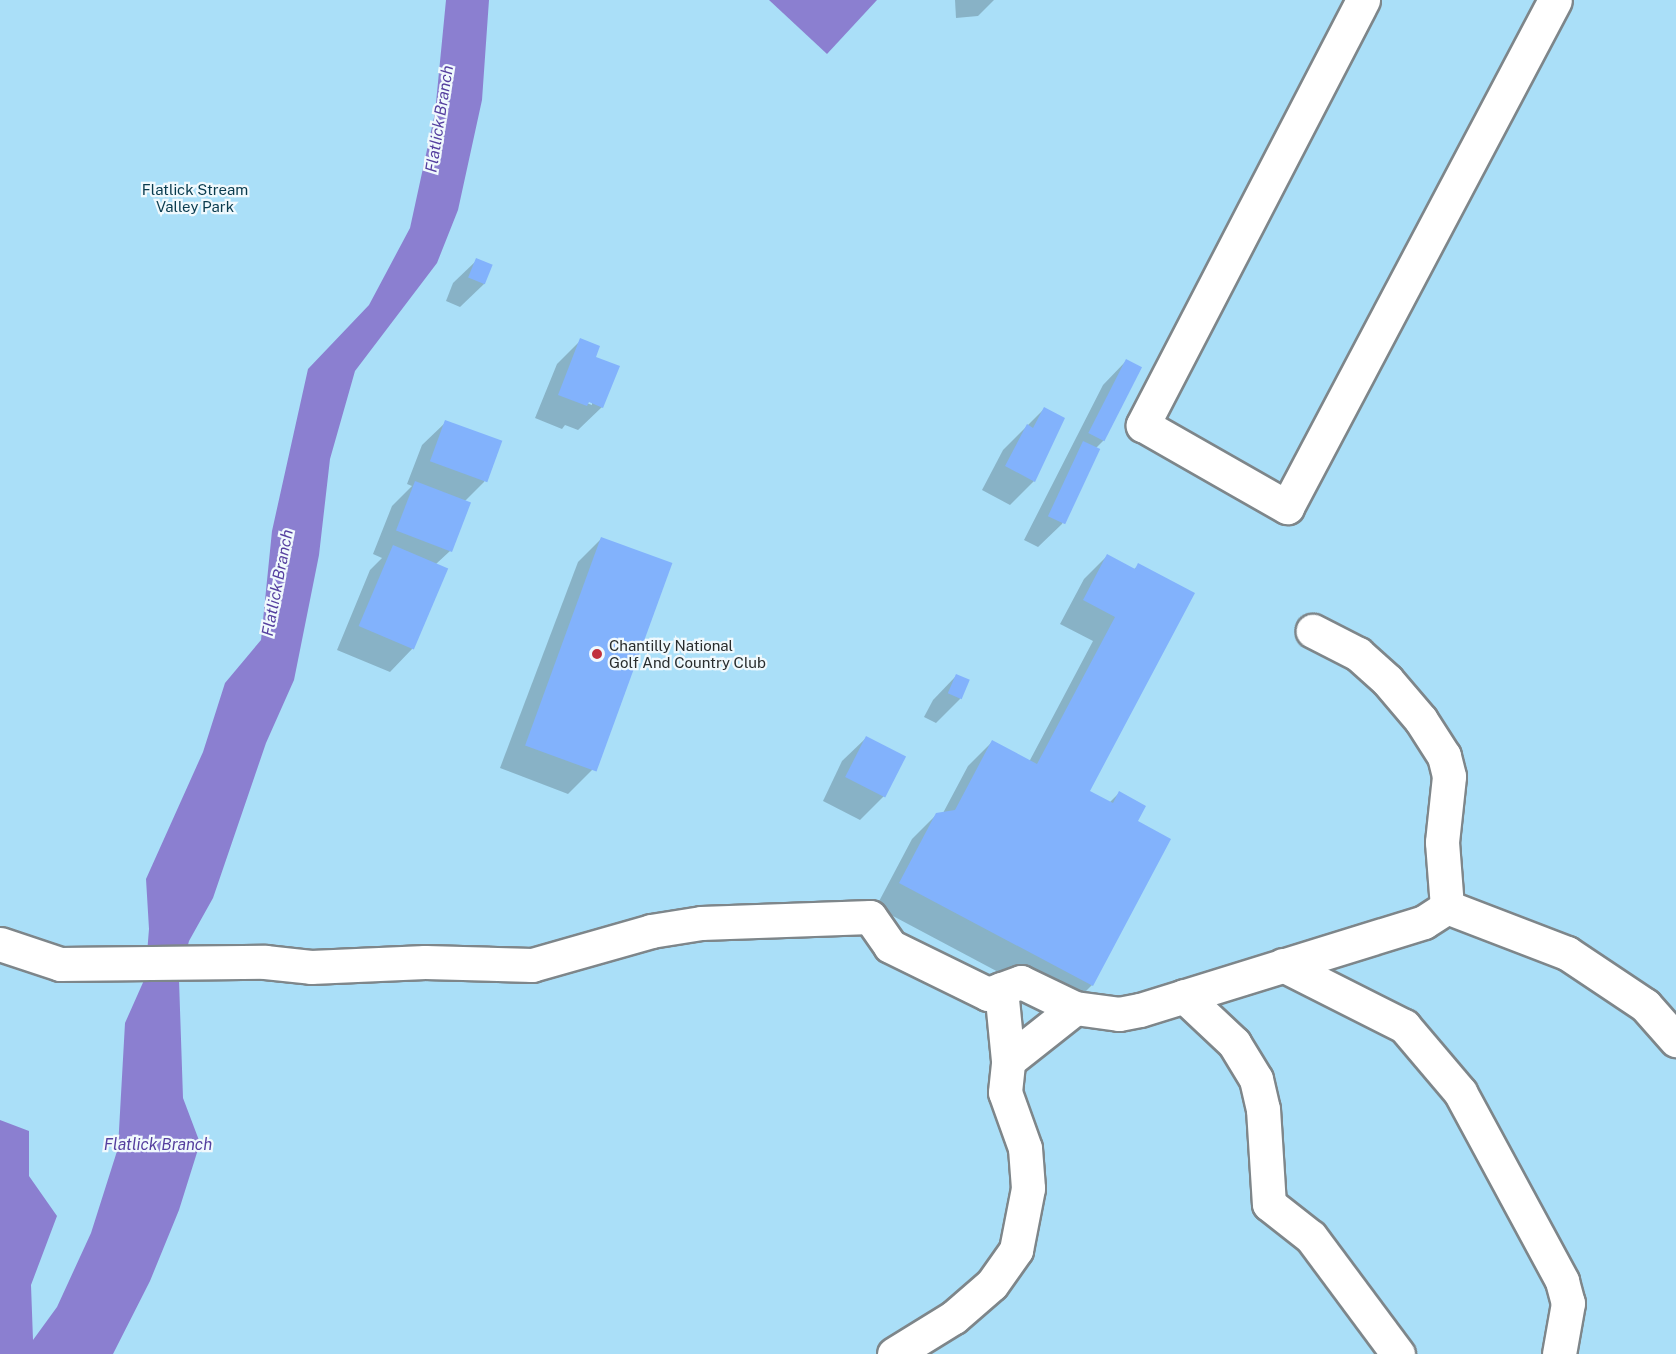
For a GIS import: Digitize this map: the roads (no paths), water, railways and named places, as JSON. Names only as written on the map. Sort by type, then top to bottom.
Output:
[{"type":"lane","points":[[1364,0],[1143,425],[1287,507],[1555,0]]},
{"type":"lane","points":[[1313,631],[1358,654],[1387,680],[1421,720],[1444,756],[1449,776],[1442,842],[1447,907]]},
{"type":"lane","points":[[0,944],[60,964],[196,965],[265,962],[311,966],[425,962],[532,965],[651,930],[701,923],[849,915],[870,917],[890,946],[988,994],[1021,982],[1075,1008],[1119,1014],[1424,922],[1447,907]]},
{"type":"lane","points":[[1447,907],[1567,953],[1646,1005],[1676,1040]]},
{"type":"lane","points":[[1283,965],[1404,1026],[1460,1092],[1562,1281],[1568,1303],[1559,1354]]},
{"type":"lane","points":[[894,1354],[954,1317],[992,1284],[1016,1250],[1028,1188],[1025,1148],[1005,1092],[1008,1061],[1001,989]]},
{"type":"lane","points":[[1184,996],[1234,1042],[1256,1079],[1263,1109],[1269,1204],[1311,1237],[1398,1354]]},
{"type":"lane","points":[[1008,1061],[1075,1008]]},
{"type":"water","name":"Flatlick Branch","points":[[446,0],[489,0],[482,100],[458,210],[437,263],[355,371],[330,459],[319,555],[294,680],[266,743],[213,898],[189,941],[179,980],[183,1098],[200,1143],[179,1210],[150,1281],[113,1354],[0,1354],[0,1120],[29,1131],[29,1176],[57,1216],[31,1285],[33,1340],[57,1307],[91,1233],[118,1148],[125,1023],[145,978],[149,929],[146,879],[203,752],[225,683],[261,640],[272,531],[308,369],[369,305],[410,228],[435,113]]},
{"type":"water","points":[[769,0],[877,0],[827,54]]},
{"type":"place","name":"Chantilly National Golf And Country Club","points":[[597,654]]},
{"type":"park label","name":"Flatlick Stream Valley Park","points":[[195,198]]}]
